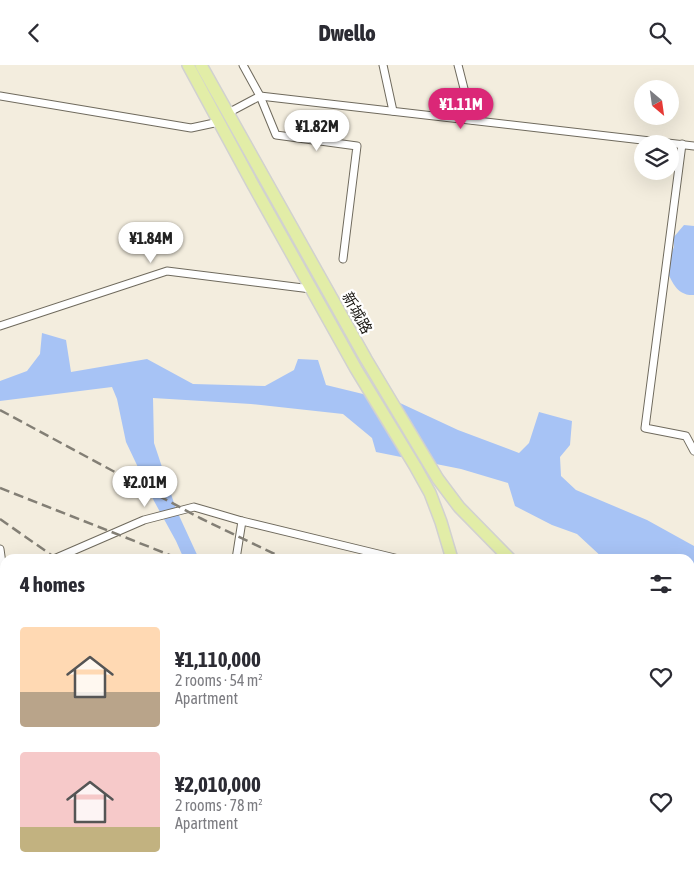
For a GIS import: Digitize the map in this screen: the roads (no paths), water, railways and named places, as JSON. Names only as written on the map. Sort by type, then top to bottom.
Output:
[{"type":"main road","name":"新城路","points":[[188,65],[356,369],[430,493],[451,554]]},
{"type":"main road","name":"新城路","points":[[201,65],[361,351],[429,465],[460,507],[505,554]]},
{"type":"street","points":[[244,65],[260,96],[276,135],[357,146],[343,259]]},
{"type":"street","points":[[383,65],[393,111]]},
{"type":"street","points":[[458,65],[472,120]]},
{"type":"street","points":[[0,96],[191,129],[219,122]]},
{"type":"street","points":[[228,113],[260,96],[694,146]]},
{"type":"street","points":[[682,144],[645,428],[686,436],[694,451]]},
{"type":"street","points":[[0,326],[167,271],[312,289]]},
{"type":"street","points":[[66,554],[144,520],[194,507],[242,521],[379,554]]},
{"type":"street","points":[[237,554],[242,521]]},
{"type":"water","points":[[684,225],[694,226],[694,295],[683,293],[675,287],[665,267],[674,247],[673,238]]},
{"type":"water","points":[[42,333],[66,340],[71,372],[147,359],[193,384],[265,386],[294,370],[298,359],[318,360],[326,385],[400,403],[458,430],[519,453],[529,443],[539,412],[572,421],[570,445],[560,457],[561,476],[576,490],[647,520],[694,546],[694,554],[599,554],[577,534],[552,525],[515,506],[508,483],[461,469],[376,452],[372,438],[343,414],[251,404],[153,398],[154,443],[176,509],[197,554],[182,554],[126,442],[117,399],[112,387],[0,401],[0,381],[27,371],[40,354]]},
{"type":"railway","points":[[0,410],[200,518],[275,554]]},
{"type":"railway","points":[[0,488],[167,554]]},
{"type":"railway","points":[[0,519],[50,554]]}]
